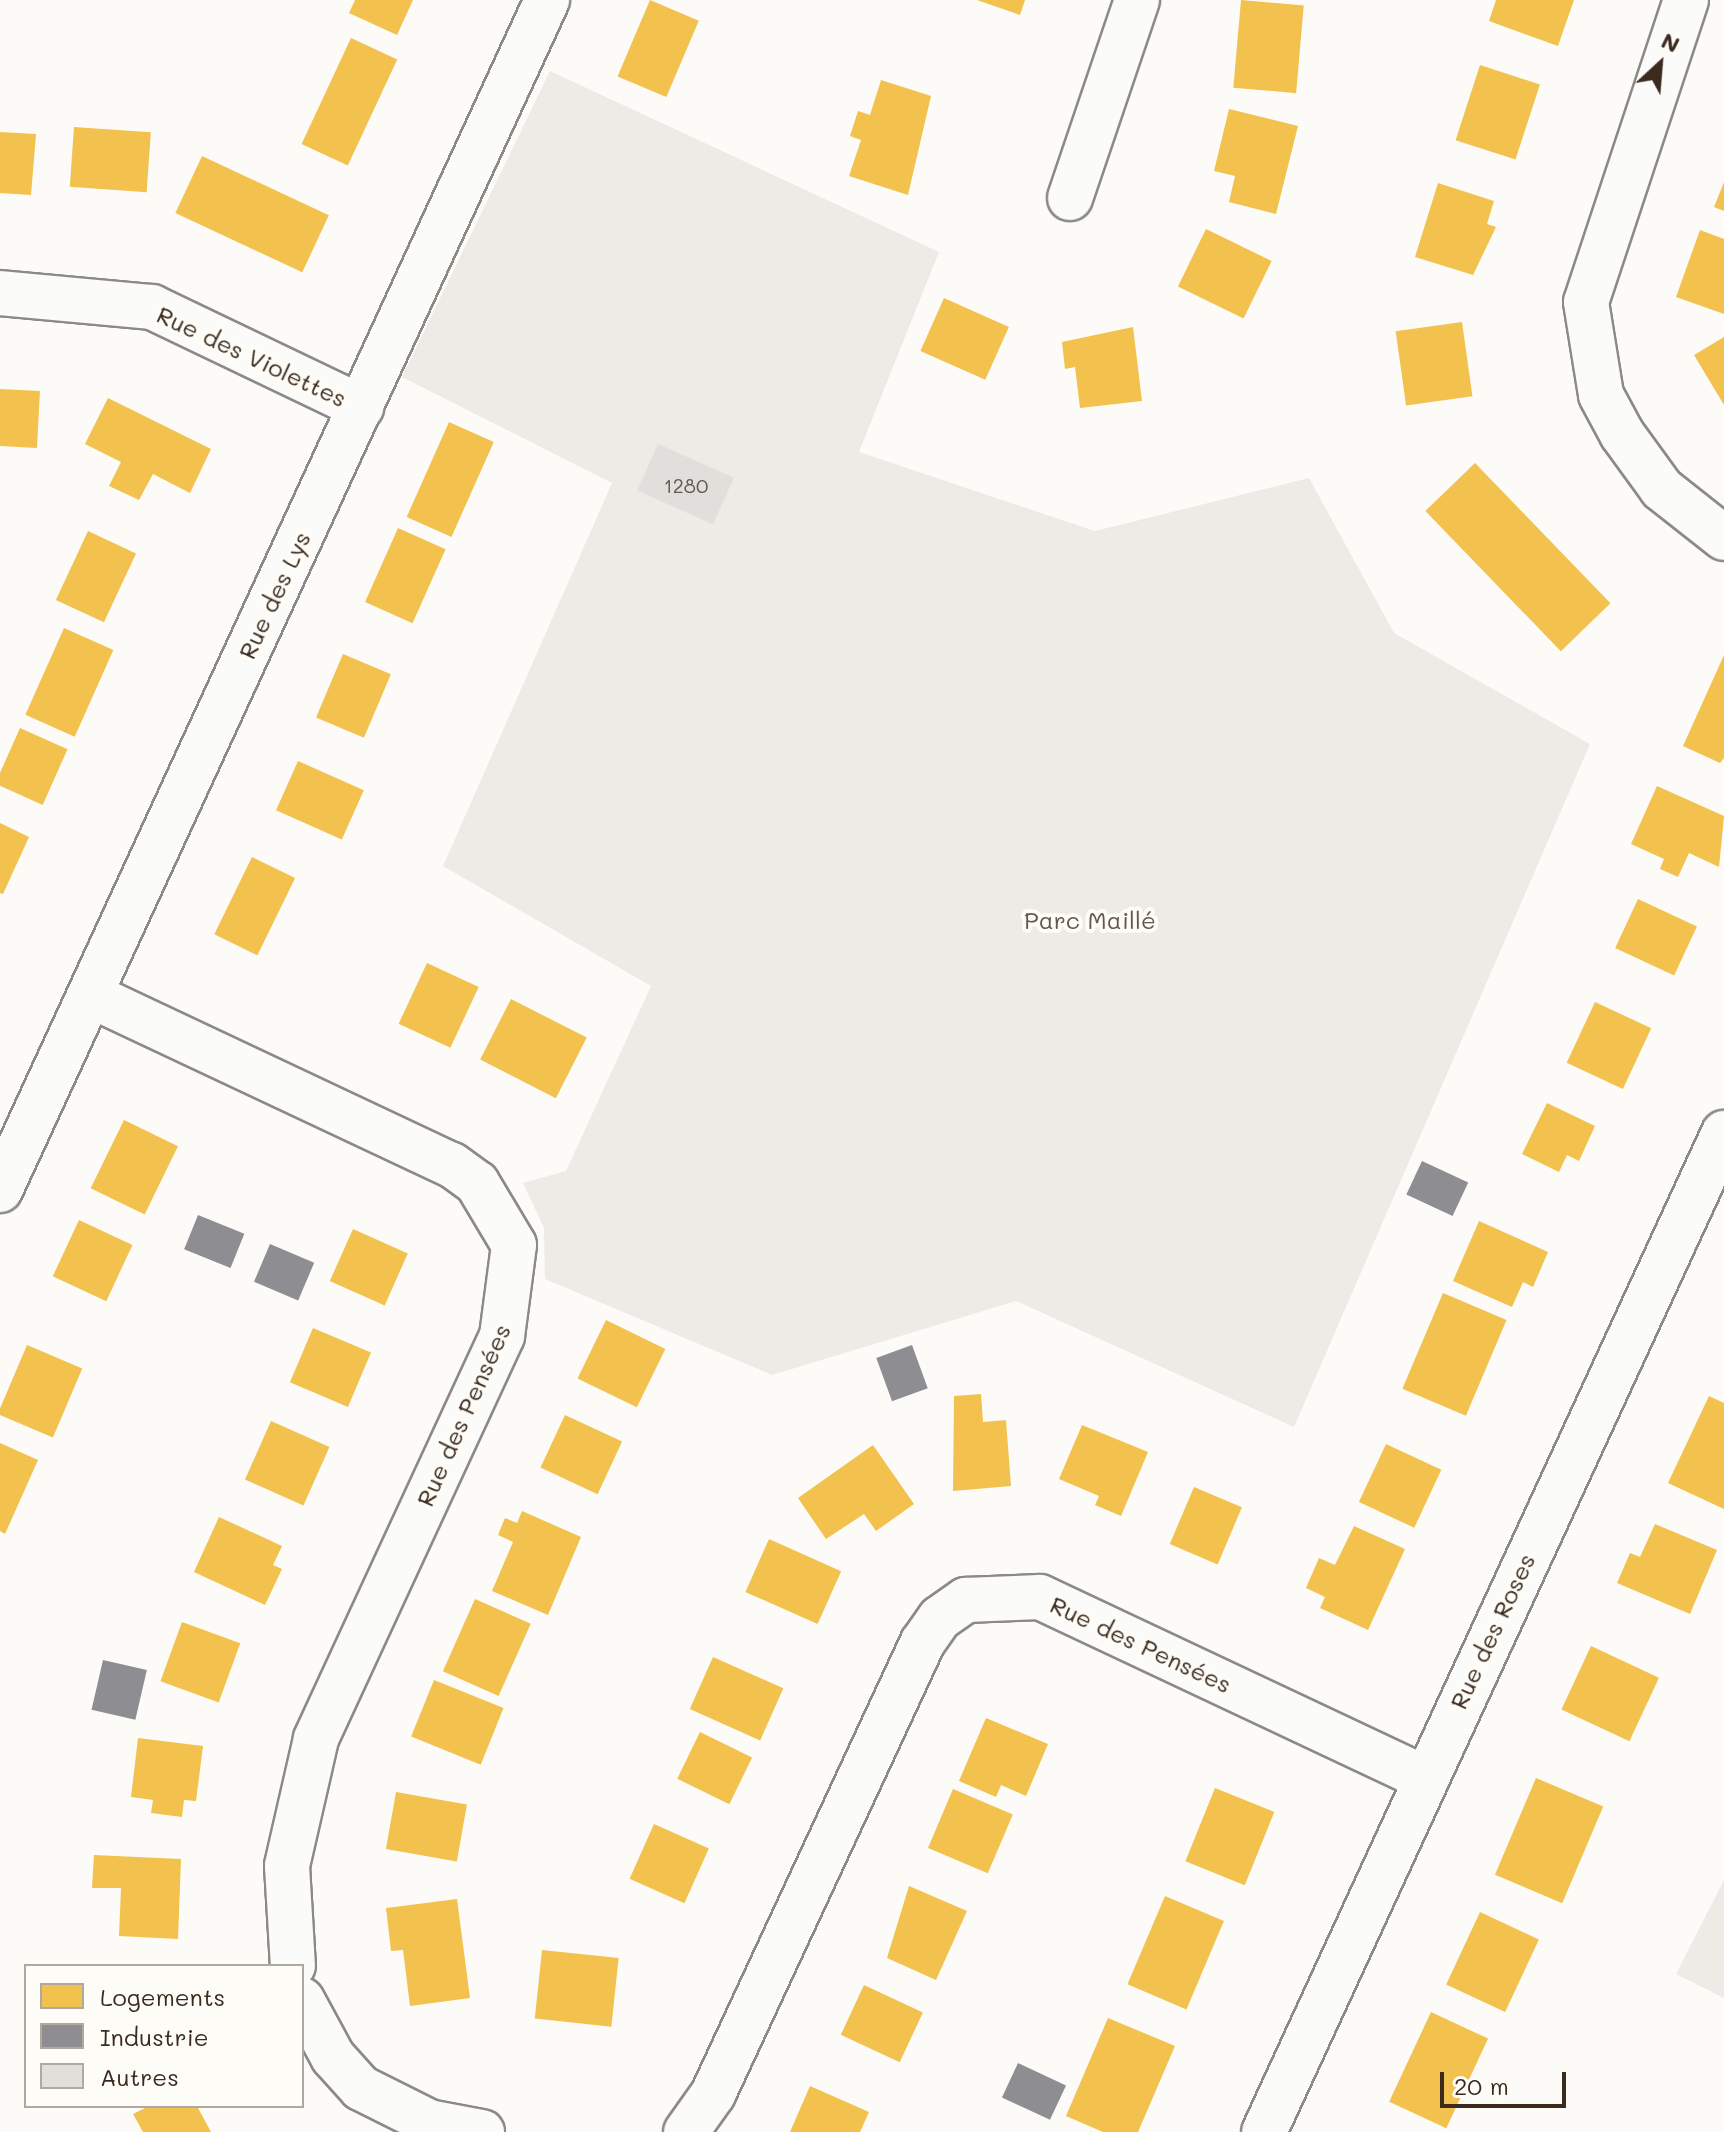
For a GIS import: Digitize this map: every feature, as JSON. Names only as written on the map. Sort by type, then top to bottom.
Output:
[{"type":"street","name":"Rue des Lys","points":[[0,1190],[547,0]]},
{"type":"street","points":[[1070,198],[1137,0]]},
{"type":"street","points":[[1686,0],[1596,253],[1586,314],[1601,395],[1622,434],[1662,489],[1724,538]]},
{"type":"street","name":"Rue des Violettes","points":[[0,293],[152,307],[361,407]]},
{"type":"street","name":"Rue des Pensées","points":[[90,995],[452,1165],[477,1183],[514,1245],[502,1336],[316,1739],[287,1866],[293,1964]]},
{"type":"street","name":"Rue des Roses","points":[[1264,2132],[1424,1778],[1724,1133]]},
{"type":"street","name":"Rue des Pensées","points":[[686,2132],[713,2094],[923,1642],[966,1600],[1004,1593],[1040,1597],[1424,1778]]},
{"type":"street","points":[[304,2004],[333,2057],[361,2088],[429,2122],[482,2132]]},
{"type":"green space","name":"Parc Maillé","points":[[550,71],[939,252],[859,452],[1095,531],[1309,478],[1394,633],[1590,744],[1294,1427],[1016,1301],[772,1375],[545,1279],[544,1228],[523,1183],[566,1171],[651,986],[443,866],[612,483],[402,377]]},
{"type":"green space","points":[[1724,1880],[1724,1998],[1676,1974]]},
{"type":"building: Logements","points":[[355,0],[413,0],[397,35],[349,13]]},
{"type":"building: Logements","points":[[650,0],[699,21],[666,97],[618,76]]},
{"type":"building: Logements","points":[[977,0],[1025,0],[1020,15]]},
{"type":"building: Logements","points":[[1241,0],[1304,5],[1296,93],[1233,88]]},
{"type":"building: Logements","points":[[1496,0],[1574,0],[1558,46],[1489,21]]},
{"type":"building: Logements","points":[[351,38],[397,60],[348,166],[302,144]]},
{"type":"building: Logements","points":[[1480,65],[1540,84],[1516,160],[1456,140]]},
{"type":"building: Logements","points":[[881,80],[931,96],[908,195],[849,176],[861,140],[850,136],[858,111],[870,115]]},
{"type":"building: Logements","points":[[1229,109],[1298,126],[1276,214],[1229,202],[1235,176],[1214,171]]},
{"type":"building: Logements","points":[[74,127],[151,132],[147,192],[70,187]]},
{"type":"building: Logements","points":[[0,132],[36,134],[31,195],[0,193]]},
{"type":"building: Logements","points":[[202,156],[329,215],[302,272],[175,213]]},
{"type":"building: Logements","points":[[1724,182],[1724,211],[1714,207]]},
{"type":"building: Logements","points":[[1438,183],[1494,201],[1487,224],[1496,227],[1473,275],[1415,257]]},
{"type":"building: Logements","points":[[1206,229],[1272,261],[1244,319],[1178,287]]},
{"type":"building: Logements","points":[[1700,230],[1724,239],[1724,314],[1676,297]]},
{"type":"building: Logements","points":[[944,298],[1009,327],[985,380],[920,351]]},
{"type":"building: Logements","points":[[1462,322],[1472,396],[1406,406],[1396,331]]},
{"type":"building: Logements","points":[[1133,327],[1142,401],[1080,408],[1075,367],[1065,369],[1062,342]]},
{"type":"building: Logements","points":[[1724,337],[1724,405],[1694,355]]},
{"type":"building: Logements","points":[[0,389],[40,391],[37,448],[0,446]]},
{"type":"building: Logements","points":[[108,398],[211,449],[190,493],[153,474],[139,500],[109,486],[121,462],[85,444]]},
{"type":"building: Logements","points":[[449,422],[494,442],[451,537],[407,517]]},
{"type":"building: Logements","points":[[1475,463],[1610,603],[1561,651],[1425,511]]},
{"type":"building: Logements","points":[[398,528],[446,549],[413,623],[365,602]]},
{"type":"building: Logements","points":[[88,531],[136,553],[104,622],[56,600]]},
{"type":"building: Logements","points":[[64,628],[113,650],[75,737],[25,715]]},
{"type":"building: Logements","points":[[343,654],[391,674],[364,738],[316,718]]},
{"type":"building: Logements","points":[[1724,655],[1724,758],[1720,763],[1683,746]]},
{"type":"building: Logements","points":[[20,728],[68,749],[43,805],[0,786],[0,773]]},
{"type":"building: Logements","points":[[298,761],[364,790],[342,840],[276,810]]},
{"type":"building: Logements","points":[[1657,786],[1724,816],[1719,867],[1689,853],[1678,877],[1660,869],[1664,859],[1631,844]]},
{"type":"building: Logements","points":[[0,823],[29,837],[3,894],[0,893]]},
{"type":"building: Logements","points":[[252,857],[295,878],[257,955],[214,934]]},
{"type":"building: Logements","points":[[1638,899],[1697,926],[1674,975],[1615,948]]},
{"type":"building: Logements","points":[[427,963],[479,987],[450,1048],[399,1024]]},
{"type":"building: Logements","points":[[511,999],[587,1038],[556,1098],[480,1060]]},
{"type":"building: Logements","points":[[1595,1002],[1651,1028],[1623,1089],[1567,1063]]},
{"type":"building: Logements","points":[[1547,1103],[1595,1126],[1579,1161],[1567,1155],[1559,1172],[1522,1154]]},
{"type":"building: Logements","points":[[124,1120],[178,1146],[145,1215],[91,1188]]},
{"type":"building: Logements","points":[[79,1220],[132,1245],[106,1301],[53,1276]]},
{"type":"building: Logements","points":[[1479,1221],[1548,1252],[1533,1287],[1523,1282],[1512,1307],[1453,1281]]},
{"type":"building: Logements","points":[[353,1229],[408,1253],[385,1305],[330,1281]]},
{"type":"building: Logements","points":[[1443,1293],[1507,1320],[1466,1416],[1402,1389]]},
{"type":"building: Logements","points":[[606,1320],[665,1349],[637,1407],[578,1378]]},
{"type":"building: Logements","points":[[313,1328],[371,1353],[348,1407],[290,1382]]},
{"type":"building: Logements","points":[[27,1345],[82,1368],[53,1437],[0,1415]]},
{"type":"building: Logements","points":[[981,1394],[983,1422],[1006,1420],[1011,1486],[953,1491],[954,1396]]},
{"type":"building: Logements","points":[[1709,1396],[1724,1403],[1724,1509],[1668,1483]]},
{"type":"building: Logements","points":[[565,1415],[622,1442],[598,1494],[540,1468]]},
{"type":"building: Logements","points":[[271,1421],[329,1447],[303,1505],[245,1479]]},
{"type":"building: Logements","points":[[1082,1425],[1148,1452],[1121,1516],[1095,1505],[1099,1496],[1059,1479]]},
{"type":"building: Logements","points":[[0,1443],[38,1460],[5,1534],[0,1531]]},
{"type":"building: Logements","points":[[1386,1444],[1441,1470],[1414,1528],[1359,1502]]},
{"type":"building: Logements","points":[[873,1445],[914,1504],[876,1531],[864,1514],[826,1539],[798,1498]]},
{"type":"building: Logements","points":[[1194,1487],[1242,1507],[1218,1564],[1170,1544]]},
{"type":"building: Logements","points":[[522,1511],[581,1537],[548,1615],[492,1591],[513,1542],[498,1535],[505,1518],[517,1523]]},
{"type":"building: Logements","points":[[219,1517],[282,1546],[273,1565],[282,1569],[265,1605],[194,1572]]},
{"type":"building: Logements","points":[[1655,1524],[1717,1550],[1690,1614],[1617,1583],[1630,1553],[1640,1557]]},
{"type":"building: Logements","points":[[1354,1526],[1405,1549],[1368,1630],[1320,1608],[1325,1597],[1306,1588],[1319,1558],[1335,1565]]},
{"type":"building: Logements","points":[[769,1539],[841,1571],[818,1624],[745,1592]]},
{"type":"building: Logements","points":[[475,1599],[531,1624],[499,1696],[443,1671]]},
{"type":"building: Logements","points":[[182,1622],[240,1643],[219,1702],[160,1681]]},
{"type":"building: Logements","points":[[1591,1646],[1659,1678],[1629,1741],[1561,1709]]},
{"type":"building: Logements","points":[[713,1657],[783,1688],[760,1740],[690,1709]]},
{"type":"building: Logements","points":[[434,1680],[504,1708],[481,1765],[411,1737]]},
{"type":"building: Logements","points":[[986,1718],[1048,1744],[1026,1796],[1001,1785],[996,1797],[959,1781]]},
{"type":"building: Logements","points":[[700,1732],[752,1757],[729,1804],[677,1779]]},
{"type":"building: Logements","points":[[138,1738],[203,1746],[196,1801],[184,1800],[182,1817],[151,1813],[153,1800],[131,1797]]},
{"type":"building: Logements","points":[[1536,1778],[1603,1807],[1562,1903],[1495,1875]]},
{"type":"building: Logements","points":[[1215,1788],[1274,1812],[1245,1885],[1185,1861]]},
{"type":"building: Logements","points":[[953,1789],[1013,1814],[988,1873],[928,1848]]},
{"type":"building: Logements","points":[[396,1792],[467,1805],[457,1862],[386,1849]]},
{"type":"building: Logements","points":[[654,1824],[709,1848],[684,1903],[630,1879]]},
{"type":"building: Logements","points":[[94,1855],[181,1859],[178,1939],[119,1936],[121,1888],[92,1888]]},
{"type":"building: Logements","points":[[909,1886],[967,1911],[936,1980],[887,1958]]},
{"type":"building: Logements","points":[[1165,1896],[1224,1921],[1186,2009],[1127,1984]]},
{"type":"building: Logements","points":[[457,1899],[470,1998],[410,2006],[403,1950],[391,1951],[386,1908]]},
{"type":"building: Logements","points":[[1480,1912],[1539,1939],[1505,2012],[1446,1985]]},
{"type":"building: Logements","points":[[542,1950],[619,1958],[611,2027],[535,2019]]},
{"type":"building: Logements","points":[[864,1985],[923,2012],[900,2062],[841,2035]]},
{"type":"building: Logements","points":[[1431,2012],[1488,2039],[1446,2128],[1389,2102]]},
{"type":"building: Logements","points":[[1108,2018],[1175,2046],[1138,2132],[1103,2132],[1066,2116]]},
{"type":"building: Logements","points":[[810,2086],[869,2112],[860,2132],[790,2132]]},
{"type":"building: Logements","points":[[145,2108],[198,2108],[211,2132],[143,2132],[133,2114]]},
{"type":"building: Industrie","points":[[1422,1161],[1468,1183],[1453,1216],[1406,1195]]},
{"type":"building: Industrie","points":[[198,1215],[244,1234],[230,1268],[184,1249]]},
{"type":"building: Industrie","points":[[270,1244],[314,1263],[298,1300],[254,1282]]},
{"type":"building: Industrie","points":[[912,1345],[928,1388],[892,1401],[876,1358]]},
{"type":"building: Industrie","points":[[103,1660],[147,1670],[135,1720],[92,1710]]},
{"type":"building: Industrie","points":[[1018,2063],[1066,2085],[1050,2120],[1002,2097]]},
{"type":"building: Autres","points":[[658,444],[734,478],[713,524],[637,491]]}]
